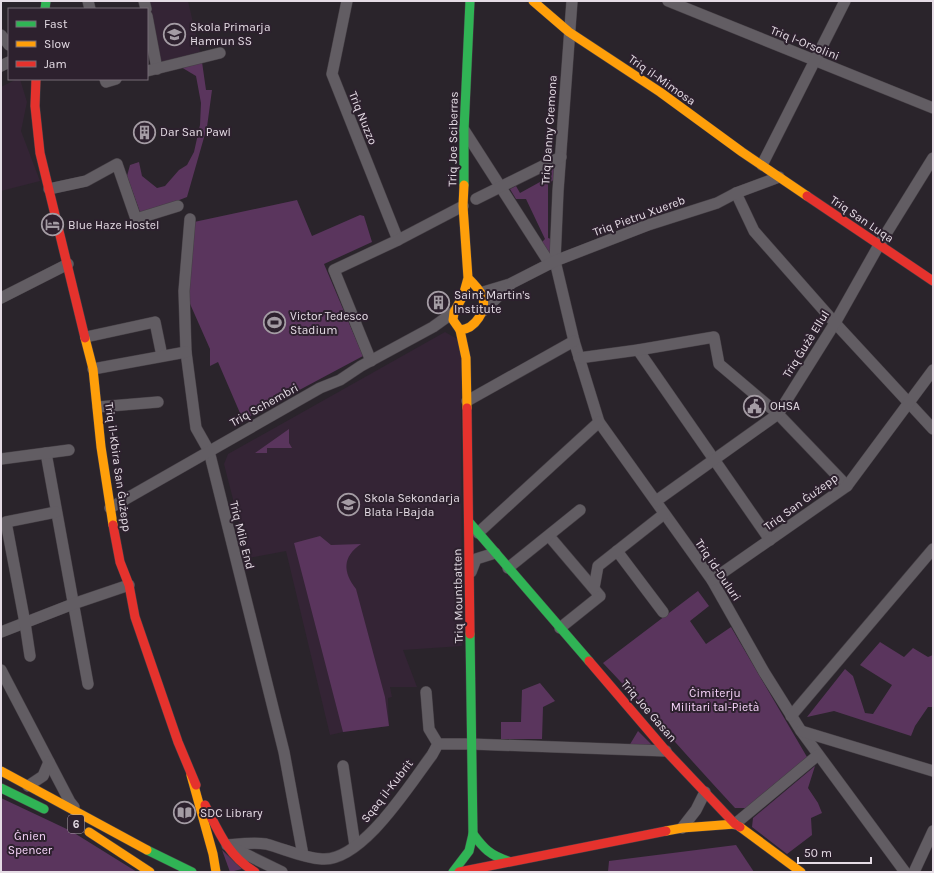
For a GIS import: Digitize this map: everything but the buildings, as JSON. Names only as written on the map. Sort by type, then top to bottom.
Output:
[{"type":"main road","name":"Triq Joe Sciberras","points":[[454,312],[463,296],[468,278],[463,206],[464,130],[470,1]]},
{"type":"main road","name":"Triq il-Mimosa","points":[[533,1],[569,32],[660,92],[779,177]]},
{"type":"main road","name":"Triq il-Kbira San Ġużepp","points":[[36,80],[34,95],[43,170],[68,264],[93,369],[101,447],[110,508],[120,562],[129,584],[135,617],[178,742],[191,775],[227,845],[235,857],[255,872]]},
{"type":"main road","name":"Triq San Luqa","points":[[779,177],[933,281]]},
{"type":"main road","points":[[454,312],[453,320],[458,328],[465,331],[471,327],[483,311],[483,298],[468,278]]},
{"type":"main road","points":[[463,296],[469,291],[480,293]]},
{"type":"main road","name":"Triq Mountbatten","points":[[466,358],[471,327]]},
{"type":"main road","name":"Triq Mountbatten","points":[[453,872],[469,852],[473,834],[466,358],[462,336],[458,328]]},
{"type":"main road","name":"Triq Joe Gasan","points":[[469,522],[666,751],[735,824],[800,872]]},
{"type":"main road","name":"6","points":[[1,771],[31,784],[52,800],[150,852],[192,872]]},
{"type":"main road","points":[[191,775],[213,854],[216,872]]},
{"type":"main road","name":"6","points":[[1,788],[54,813]]},
{"type":"main road","points":[[205,803],[224,866]]},
{"type":"main road","points":[[459,872],[508,861],[682,828],[735,824]]},
{"type":"main road","name":"6","points":[[80,827],[148,870]]},
{"type":"main road","points":[[473,834],[482,847],[493,857],[508,861]]},
{"type":"street","name":"Triq Nuzzo","points":[[347,1],[332,74],[398,240]]},
{"type":"street","name":"Triq Danny Cremona","points":[[553,262],[572,1]]},
{"type":"street","name":"Triq l-Orsolini","points":[[668,1],[933,108]]},
{"type":"street","points":[[762,165],[845,1]]},
{"type":"street","points":[[148,27],[152,70],[220,53]]},
{"type":"street","points":[[1,35],[8,44]]},
{"type":"street","points":[[30,80],[34,95]]},
{"type":"street","points":[[464,130],[500,187],[553,262]]},
{"type":"street","points":[[476,199],[561,157]]},
{"type":"street","name":"Triq Ġużè Ellul","points":[[656,501],[778,414],[835,323],[879,245],[933,158]]},
{"type":"street","points":[[49,189],[86,181],[117,164],[136,220],[178,206]]},
{"type":"street","name":"Triq Pietru Xuereb","points":[[480,293],[510,284],[553,262],[648,225],[717,203],[736,193],[779,177]]},
{"type":"street","points":[[736,193],[754,231],[835,323],[933,429]]},
{"type":"street","points":[[371,361],[334,270],[398,240],[463,206]]},
{"type":"street","name":"Triq Mile End","points":[[190,219],[184,291],[186,352],[196,428],[208,451],[284,752],[303,855]]},
{"type":"street","name":"Triq id-Duluri","points":[[553,262],[574,341],[599,422],[712,580],[764,672],[801,731],[905,872]]},
{"type":"street","points":[[1,298],[68,264]]},
{"type":"street","name":"Triq Pietru Xuereb","points":[[483,311],[510,284]]},
{"type":"street","name":"Triq Schembri","points":[[110,508],[320,388],[340,380],[433,327],[454,312]]},
{"type":"street","points":[[86,337],[154,322],[162,356]]},
{"type":"street","name":"Triq Schembri","points":[[433,327],[458,328]]},
{"type":"street","points":[[579,358],[714,337],[719,364],[778,414],[847,486]]},
{"type":"street","points":[[467,401],[574,341]]},
{"type":"street","points":[[638,350],[770,540]]},
{"type":"street","points":[[93,369],[186,352]]},
{"type":"street","name":"Triq San Ġużepp","points":[[712,580],[847,486],[933,370]]},
{"type":"street","points":[[98,407],[158,402]]},
{"type":"street","points":[[478,533],[599,422]]},
{"type":"street","points":[[1,459],[69,450]]},
{"type":"street","points":[[46,453],[88,684]]},
{"type":"street","points":[[508,568],[580,510]]},
{"type":"street","points":[[30,656],[6,522],[56,512]]},
{"type":"street","points":[[560,628],[597,592],[598,566],[664,514]]},
{"type":"street","points":[[549,536],[597,592]]},
{"type":"street","points":[[792,716],[933,549]]},
{"type":"street","points":[[617,551],[663,612]]},
{"type":"street","points":[[469,577],[476,560],[495,553]]},
{"type":"street","points":[[1,632],[129,584]]},
{"type":"street","points":[[1,670],[70,802],[79,813]]},
{"type":"street","points":[[426,692],[429,729],[438,744],[666,751]]},
{"type":"street","points":[[801,731],[933,770]]},
{"type":"street","name":"Sqaq il-Kubrit","points":[[227,845],[264,844],[323,860],[342,856],[356,846],[381,823],[432,755],[438,744]]},
{"type":"street","points":[[735,824],[818,755]]},
{"type":"street","points":[[1,761],[31,784],[42,776],[49,762]]},
{"type":"street","points":[[343,766],[356,846]]},
{"type":"street","points":[[682,828],[696,810],[705,792]]},
{"type":"street","points":[[914,872],[933,830]]},
{"type":"street","points":[[227,845],[282,872]]},
{"type":"shaded area","name":"Skola Primarja Ħamrun SS","points":[[147,1],[188,1],[200,52],[161,62]]},
{"type":"shaded area","points":[[15,80],[20,80],[27,102],[21,131],[40,181],[1,191],[1,87]]},
{"type":"shaded area","name":"Skola Sekondarja Blata l-Bajda","points":[[445,332],[461,341],[462,646],[403,650],[417,687],[390,687],[392,697],[388,698],[389,726],[330,735],[286,551],[248,558],[224,464],[228,454]]},
{"type":"green space","points":[[202,62],[206,90],[212,90],[207,127],[187,197],[141,215],[127,176],[130,165],[139,162],[142,176],[157,188],[165,186],[179,170],[187,165],[194,152],[200,125],[201,103],[196,76],[181,67]]},
{"type":"green space","points":[[557,167],[556,178],[548,184],[548,238],[554,240],[553,254],[550,254],[542,242],[545,239],[526,199],[516,199],[510,189],[516,186],[520,193],[549,177],[549,171]]},
{"type":"green space","name":"Victor Tedesco Stadium","points":[[297,200],[312,236],[360,215],[364,216],[372,242],[324,264],[363,356],[243,420],[218,362],[210,366],[210,349],[187,297],[194,222]]},
{"type":"green space","points":[[289,429],[289,443],[292,448],[267,448],[267,453],[255,453]]},
{"type":"green space","points":[[320,536],[331,545],[361,544],[350,554],[346,565],[349,577],[356,589],[385,697],[389,726],[343,732],[294,543]]},
{"type":"green space","name":"Ċimiterju Militari tal-Pietà","points":[[698,591],[709,606],[690,621],[706,644],[731,627],[807,757],[748,808],[735,808],[603,663]]},
{"type":"green space","points":[[880,642],[904,657],[913,648],[928,657],[933,655],[933,707],[928,707],[915,726],[911,736],[834,711],[807,717],[845,669],[853,676],[865,713],[873,714],[892,685],[860,665]]},
{"type":"green space","points":[[540,683],[555,701],[543,707],[542,739],[501,739],[501,722],[521,722],[522,690]]},
{"type":"green space","points":[[638,731],[653,746],[629,746]]},
{"type":"green space","points":[[815,766],[808,788],[818,803],[822,813],[811,818],[812,835],[787,854],[752,827],[753,818]]},
{"type":"green space","name":"Ġnien Spencer","points":[[1,798],[71,831],[137,872],[1,872]]},
{"type":"green space","points":[[736,845],[754,872],[608,872],[609,861]]},
{"type":"green space","points":[[222,850],[242,869],[230,872]]},
{"type":"traffic: fast","points":[[45,8],[46,1]]},
{"type":"traffic: fast","points":[[464,185],[464,130],[470,1]]},
{"type":"traffic: fast","points":[[469,522],[589,661]]},
{"type":"traffic: fast","points":[[453,872],[469,851],[473,834],[470,634]]},
{"type":"traffic: fast","points":[[1,788],[44,809]]},
{"type":"traffic: fast","points":[[473,834],[488,851],[508,861]]},
{"type":"traffic: fast","points":[[147,850],[192,872]]},
{"type":"traffic: slow","points":[[533,1],[569,32],[660,92],[742,152],[807,196]]},
{"type":"traffic: slow","points":[[464,185],[463,206],[468,278],[463,296],[454,312],[453,320],[460,330],[471,326],[479,318],[483,307],[482,295],[478,288],[468,278]]},
{"type":"traffic: slow","points":[[460,330],[466,358],[467,408]]},
{"type":"traffic: slow","points":[[85,338],[93,369],[101,447],[113,525]]},
{"type":"traffic: slow","points":[[1,771],[147,850]]},
{"type":"traffic: slow","points":[[191,775],[213,854],[216,872]]},
{"type":"traffic: slow","points":[[666,831],[682,828],[735,824]]},
{"type":"traffic: slow","points":[[740,827],[801,872]]},
{"type":"traffic: slow","points":[[89,832],[150,872]]},
{"type":"traffic: jam","points":[[36,80],[35,106],[40,153],[85,338]]},
{"type":"traffic: jam","points":[[807,196],[933,281]]},
{"type":"traffic: jam","points":[[467,408],[470,634]]},
{"type":"traffic: jam","points":[[113,525],[120,562],[129,585],[135,617],[178,742],[196,785]]},
{"type":"traffic: jam","points":[[589,661],[666,751],[735,824],[740,827]]},
{"type":"traffic: jam","points":[[205,805],[225,843],[238,859],[255,872]]},
{"type":"traffic: jam","points":[[459,872],[666,831]]},
{"type":"place","name":"Skola Primarja Ħamrun SS","points":[[175,34]]},
{"type":"place","name":"Dar San Pawl","points":[[144,132]]},
{"type":"place","name":"Blue Haze Hostel","points":[[53,225]]},
{"type":"place","name":"Saint Martin's Institute","points":[[438,302]]},
{"type":"place","name":"Victor Tedesco Stadium","points":[[274,323]]},
{"type":"place","name":"OHSA","points":[[754,406]]},
{"type":"place","name":"Skola Sekondarja Blata l-Bajda","points":[[348,505]]},
{"type":"place","name":"SDC Library","points":[[185,813]]}]
